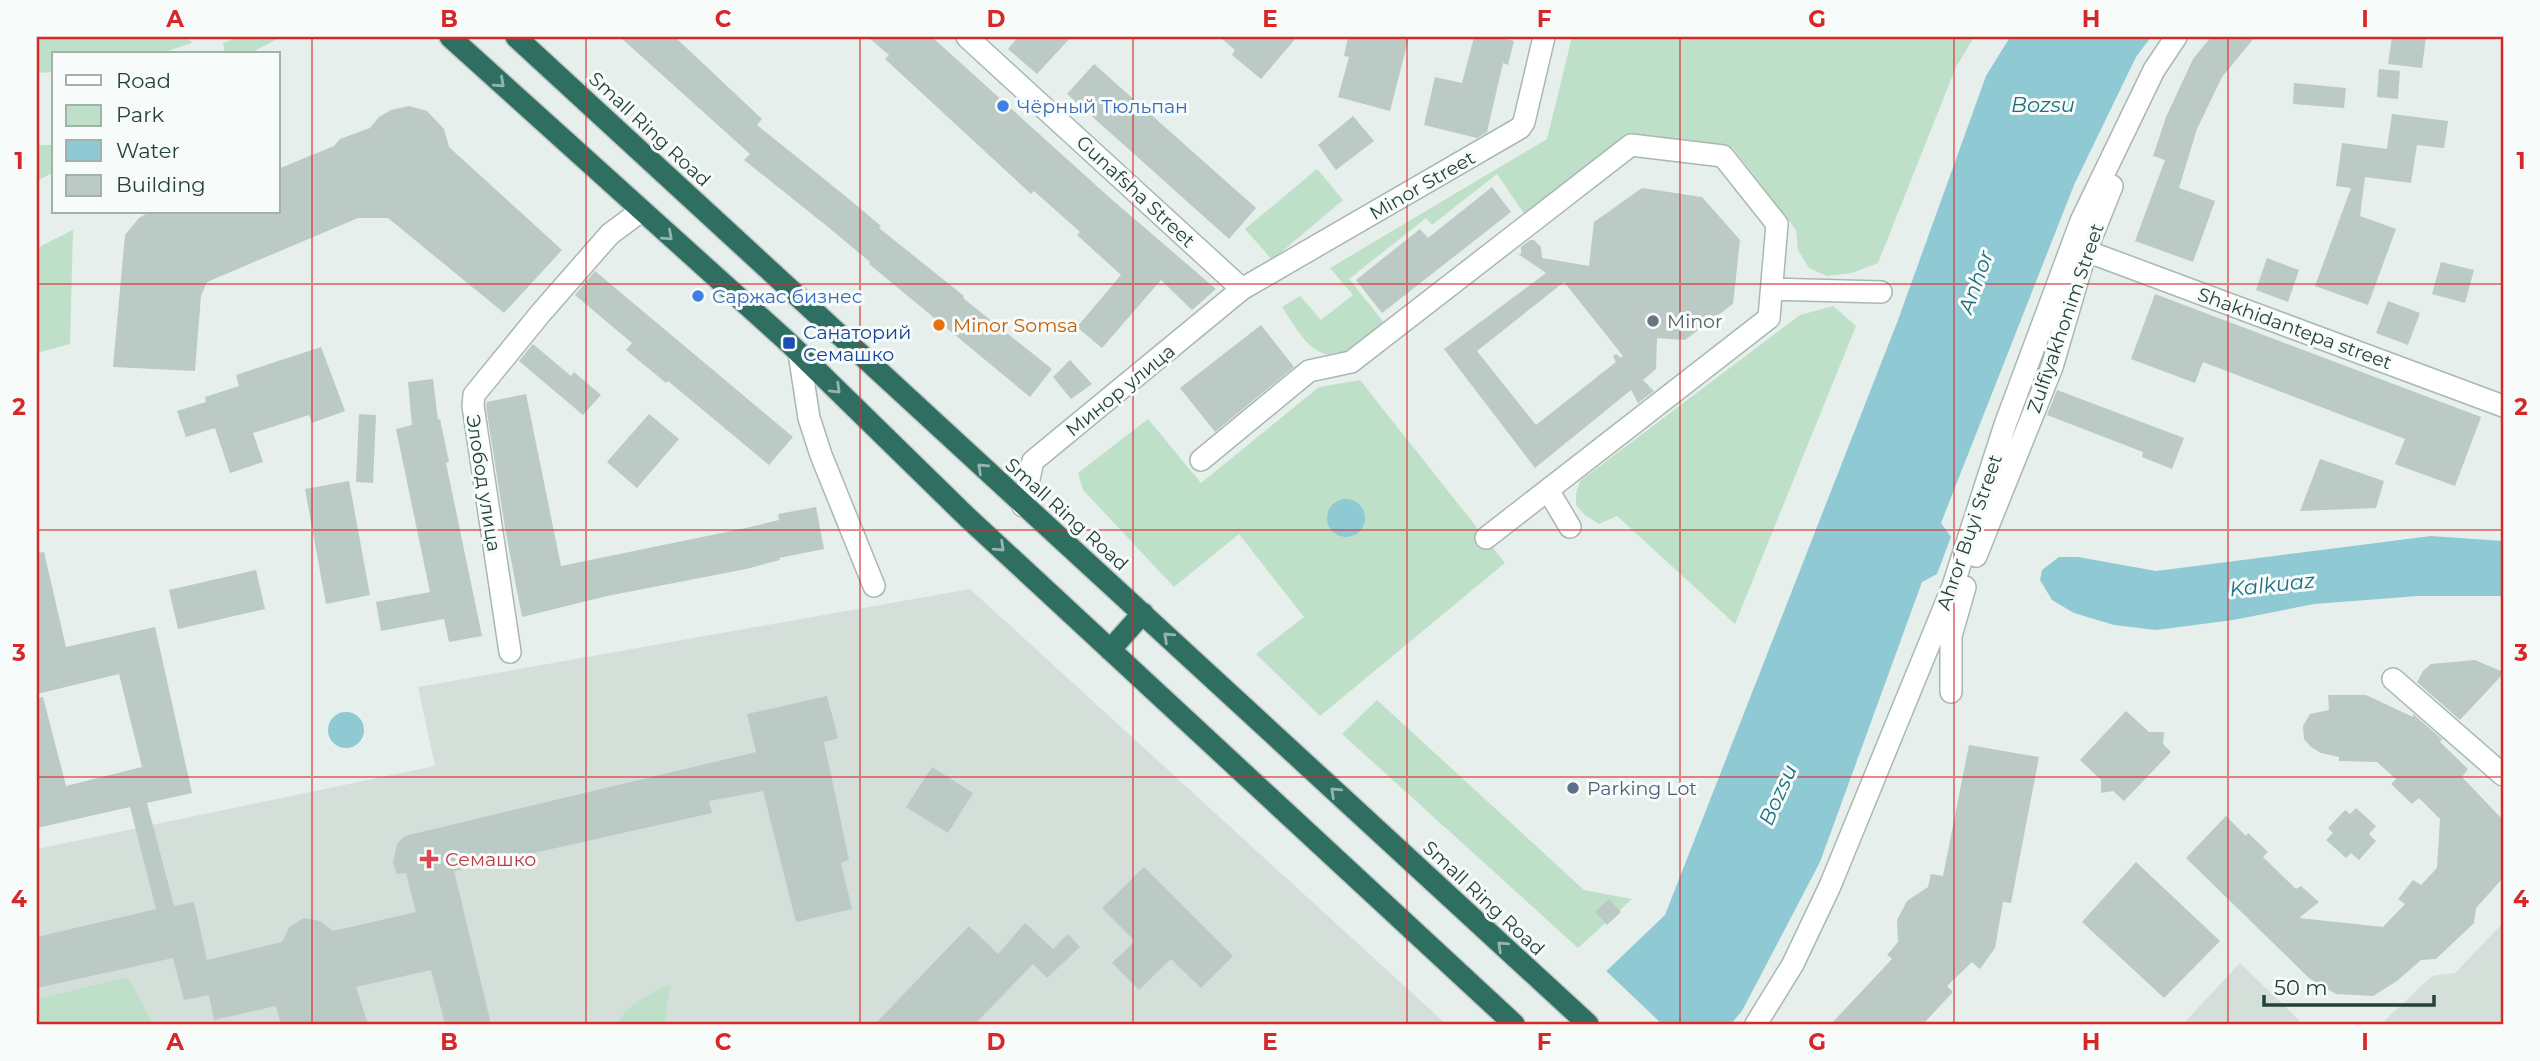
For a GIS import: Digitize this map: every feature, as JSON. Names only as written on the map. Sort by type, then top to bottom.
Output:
[{"type":"highway","points":[[450,37],[799,353],[967,517],[1514,1024]]},
{"type":"highway","name":"Small Ring Road","points":[[516,37],[1588,1024]]},
{"type":"highway","points":[[1110,650],[1143,613]]},
{"type":"street","name":"Gunafsha Street","points":[[967,37],[1242,289]]},
{"type":"street","name":"Minor Street","points":[[1242,289],[1520,128],[1524,122],[1544,37]]},
{"type":"street","name":"Ahror Buyi Street","points":[[1756,1024],[1793,964],[1830,886],[1953,586],[2005,425],[2081,221],[2154,69],[2176,37]]},
{"type":"street","name":"Zulfiyakhonim Street","points":[[1951,692],[1951,636],[1970,572],[2052,367],[2086,251],[2123,156],[2192,37]]},
{"type":"street","points":[[1201,460],[1309,371],[1351,362],[1631,145],[1723,156],[1777,224],[1769,318],[1486,538]]},
{"type":"street","name":"Элобод улица","points":[[510,652],[472,406],[474,396],[540,314],[610,234],[641,211]]},
{"type":"street","name":"Shakhidantepa street","points":[[2086,251],[2503,406]]},
{"type":"street","name":"Минор улица","points":[[1023,506],[1033,461],[1242,289]]},
{"type":"street","points":[[1772,289],[1881,292]]},
{"type":"street","points":[[799,353],[809,418],[817,443],[874,586]]},
{"type":"street","points":[[1548,490],[1570,527]]},
{"type":"street","points":[[2393,679],[2503,775]]},
{"type":"shaded area","points":[[970,589],[1446,1024],[37,1024],[37,849],[435,766],[418,687]]},
{"type":"shaded area","points":[[2503,923],[2503,1024],[2381,1024],[2432,976],[2455,973]]},
{"type":"shaded area","points":[[2240,963],[2303,1024],[2183,1024]]},
{"type":"green space","points":[[37,37],[188,37],[192,43],[165,52],[52,52],[52,72],[37,73]]},
{"type":"green space","points":[[237,37],[281,37],[252,52],[225,52],[223,43]]},
{"type":"green space","points":[[1572,37],[1974,37],[1956,67],[1878,263],[1852,273],[1827,276],[1809,268],[1798,250],[1796,230],[1733,148],[1626,136],[1525,215],[1497,174],[1432,225],[1426,218],[1349,279],[1386,325],[1350,352],[1337,355],[1317,351],[1301,336],[1282,307],[1300,296],[1321,320],[1353,295],[1330,268],[1547,139]]},
{"type":"green space","points":[[37,145],[52,145],[52,173],[37,181]]},
{"type":"green space","points":[[1317,169],[1343,200],[1272,260],[1245,229]]},
{"type":"green space","points":[[73,230],[70,344],[37,353],[37,248]]},
{"type":"green space","points":[[1833,306],[1856,326],[1735,624],[1617,516],[1599,524],[1585,515],[1576,505],[1576,493],[1580,481],[1800,315]]},
{"type":"green space","points":[[1360,380],[1505,563],[1320,716],[1256,654],[1304,617],[1239,534],[1174,587],[1083,490],[1078,473],[1148,419],[1201,483],[1319,387]]},
{"type":"green space","points":[[1377,700],[1584,890],[1632,899],[1578,948],[1342,734]]},
{"type":"green space","points":[[128,977],[153,1024],[37,1024],[37,999]]},
{"type":"green space","points":[[670,984],[665,1024],[617,1024],[633,1005]]},
{"type":"water","name":"Bozsu","points":[[2010,37],[2151,37],[2136,57],[2074,185],[1941,523],[1951,537],[1937,574],[1922,582],[1820,862],[1742,1011],[1731,1024],[1551,1024],[1665,915],[1898,320],[1986,76]]},
{"type":"water","points":[[1346,499],[1360,504],[1365,518],[1360,532],[1346,537],[1332,532],[1327,518],[1332,504]]},
{"type":"water","name":"Kalkuaz","points":[[2431,536],[2503,541],[2503,596],[2418,596],[2314,604],[2233,620],[2156,630],[2114,625],[2074,613],[2052,600],[2040,580],[2042,570],[2059,557],[2078,557],[2156,571]]},
{"type":"water","points":[[346,712],[359,717],[364,730],[359,743],[346,748],[333,743],[328,730],[333,717]]},
{"type":"pier","points":[[1603,968],[1662,1024],[1547,1024]]},
{"type":"building","points":[[620,37],[675,37],[762,119],[757,125],[1052,369],[1030,397],[744,160],[750,154]]},
{"type":"building","points":[[868,37],[932,37],[1110,198],[1216,289],[1192,310],[1161,280],[1102,348],[1077,327],[1121,275],[1077,235],[1080,232],[1034,191],[1031,194],[885,59],[889,55]]},
{"type":"building","points":[[1018,37],[1071,37],[1037,74],[1008,49]]},
{"type":"building","points":[[1220,37],[1297,37],[1261,79],[1232,55],[1235,50]]},
{"type":"building","points":[[1348,37],[1409,37],[1390,111],[1338,97],[1349,57],[1344,56]]},
{"type":"building","points":[[1474,37],[1497,37],[1514,41],[1508,65],[1503,63],[1487,132],[1477,138],[1424,125],[1435,77],[1462,83]]},
{"type":"building","points":[[2211,37],[2255,37],[2222,77],[2197,129],[2179,188],[2215,201],[2193,262],[2135,241],[2165,160],[2153,156],[2166,117],[2193,59]]},
{"type":"building","points":[[2392,37],[2426,37],[2422,68],[2388,64]]},
{"type":"building","points":[[1094,64],[1256,208],[1229,239],[1067,94]]},
{"type":"building","points":[[2379,69],[2400,71],[2398,99],[2377,97]]},
{"type":"building","points":[[2294,83],[2346,88],[2344,108],[2293,104]]},
{"type":"building","points":[[409,106],[427,111],[444,129],[449,147],[562,250],[504,313],[388,218],[358,218],[207,282],[201,296],[195,371],[113,367],[125,235],[139,218],[146,214],[280,214],[280,168],[334,146],[340,139],[370,128],[379,117],[391,110]]},
{"type":"building","points":[[2392,114],[2448,121],[2444,148],[2417,145],[2411,183],[2365,177],[2360,216],[2396,229],[2368,305],[2315,286],[2351,188],[2336,186],[2342,143],[2387,149]]},
{"type":"building","points":[[1353,116],[1374,141],[1336,170],[1318,145]]},
{"type":"building","points":[[1492,187],[1511,212],[1382,313],[1356,280],[1420,229],[1428,238]]},
{"type":"building","name":"Minor","points":[[1642,188],[1702,197],[1740,240],[1733,304],[1685,340],[1657,338],[1656,369],[1643,380],[1654,391],[1638,403],[1631,390],[1535,468],[1444,349],[1546,273],[1518,254],[1521,254],[1521,247],[1530,240],[1534,240],[1541,247],[1542,258],[1589,266],[1594,222]],"holes":[[[1564,282],[1623,356],[1613,356],[1616,362],[1536,425],[1477,351]]]},
{"type":"building","points":[[2267,258],[2299,270],[2288,302],[2256,290]]},
{"type":"building","points":[[2441,262],[2474,270],[2465,303],[2432,294]]},
{"type":"building","points":[[595,271],[793,437],[769,465],[668,381],[666,383],[626,350],[632,343],[575,295]]},
{"type":"building","points":[[2155,294],[2481,417],[2455,486],[2395,464],[2405,439],[2203,362],[2195,383],[2131,359]]},
{"type":"building","points":[[2388,301],[2420,313],[2408,345],[2376,333]]},
{"type":"building","points":[[1261,325],[1294,367],[1215,432],[1180,388]]},
{"type":"building","points":[[533,344],[571,376],[574,372],[601,395],[583,415],[519,361]]},
{"type":"building","points":[[321,347],[345,411],[312,423],[309,415],[253,433],[263,462],[230,473],[215,428],[186,437],[177,411],[206,402],[205,397],[239,386],[236,375]]},
{"type":"building","points":[[1070,360],[1092,384],[1071,399],[1053,377]]},
{"type":"building","points":[[433,379],[438,420],[440,419],[449,462],[446,463],[482,636],[449,642],[444,619],[381,631],[376,602],[430,592],[396,429],[412,425],[408,382]]},
{"type":"building","points":[[2057,390],[2184,438],[2172,469],[2142,457],[2143,452],[2047,415]]},
{"type":"building","points":[[526,394],[561,566],[746,528],[779,520],[778,514],[816,507],[824,549],[779,558],[780,560],[746,569],[607,596],[522,617],[486,406],[487,402]]},
{"type":"building","points":[[359,414],[376,415],[373,483],[356,482]]},
{"type":"building","points":[[649,414],[679,439],[637,488],[607,462]]},
{"type":"building","points":[[2320,459],[2384,481],[2376,508],[2300,511]]},
{"type":"building","points":[[349,481],[370,595],[326,604],[305,489]]},
{"type":"building","name":"Семашко","points":[[44,552],[66,647],[155,627],[192,793],[147,803],[174,906],[194,902],[207,960],[282,942],[289,927],[304,918],[320,921],[333,931],[416,912],[406,873],[397,874],[393,862],[397,844],[405,836],[756,752],[747,714],[827,696],[838,738],[824,742],[849,860],[841,863],[852,909],[796,922],[763,791],[709,801],[712,813],[454,871],[491,1024],[445,1024],[431,970],[356,987],[368,1024],[281,1024],[276,1006],[214,1020],[209,995],[184,1000],[173,958],[37,988],[37,937],[156,909],[130,807],[37,828],[37,698],[43,697],[66,786],[142,767],[119,674],[37,694],[37,553]]},
{"type":"building","points":[[256,570],[265,609],[178,629],[169,590]]},
{"type":"building","points":[[2475,660],[2503,674],[2460,720],[2417,682],[2431,664]]},
{"type":"building","points":[[2328,695],[2366,695],[2413,717],[2413,714],[2442,739],[2440,742],[2468,769],[2462,777],[2503,820],[2502,879],[2476,908],[2474,923],[2436,959],[2421,960],[2397,981],[2373,996],[2336,994],[2309,978],[2186,858],[2226,816],[2246,836],[2248,833],[2268,852],[2263,857],[2296,889],[2301,886],[2319,902],[2299,918],[2383,927],[2405,904],[2398,899],[2413,880],[2421,885],[2437,868],[2440,819],[2419,798],[2412,804],[2391,784],[2396,779],[2377,762],[2339,761],[2339,757],[2321,753],[2304,739],[2303,726],[2310,714],[2329,710]]},
{"type":"building","points":[[2126,711],[2149,732],[2164,732],[2163,744],[2171,752],[2124,801],[2113,791],[2101,793],[2101,780],[2080,760]]},
{"type":"building","points":[[1969,745],[2039,757],[2011,903],[2003,902],[1995,948],[1980,969],[1972,962],[1947,986],[1953,992],[1923,1024],[1831,1024],[1892,959],[1887,955],[1898,942],[1897,920],[1907,901],[1928,887],[1931,874],[1943,876]]},
{"type":"building","points":[[932,767],[973,793],[948,833],[906,807]]},
{"type":"building","points":[[2356,808],[2376,826],[2369,834],[2376,841],[2359,860],[2351,853],[2346,858],[2326,840],[2333,833],[2328,828],[2345,810],[2350,814]]},
{"type":"building","points":[[2136,862],[2220,941],[2164,998],[2082,922]]},
{"type":"building","points":[[1144,867],[1233,956],[1201,988],[1171,959],[1139,990],[1112,963],[1135,941],[1102,908]]},
{"type":"building","points":[[1609,899],[1621,912],[1607,925],[1595,912]]},
{"type":"building","points":[[1025,923],[1053,949],[1068,934],[1080,947],[1047,978],[1033,964],[975,1024],[875,1024],[969,926],[998,954]]},
{"type":"place","name":"Чёрный Тюльпан","points":[[1003,106]]},
{"type":"place","name":"Саржас бизнес","points":[[698,296]]},
{"type":"place","name":"Minor","points":[[1653,321]]},
{"type":"place","name":"Minor Somsa","points":[[939,325]]},
{"type":"place","name":"Санаторий Семашко","points":[[789,343]]},
{"type":"place","name":"Parking Lot","points":[[1573,788]]},
{"type":"place","name":"Семашко","points":[[429,859]]},
{"type":"water label","name":"Anhor","points":[[1976,282]]}]
